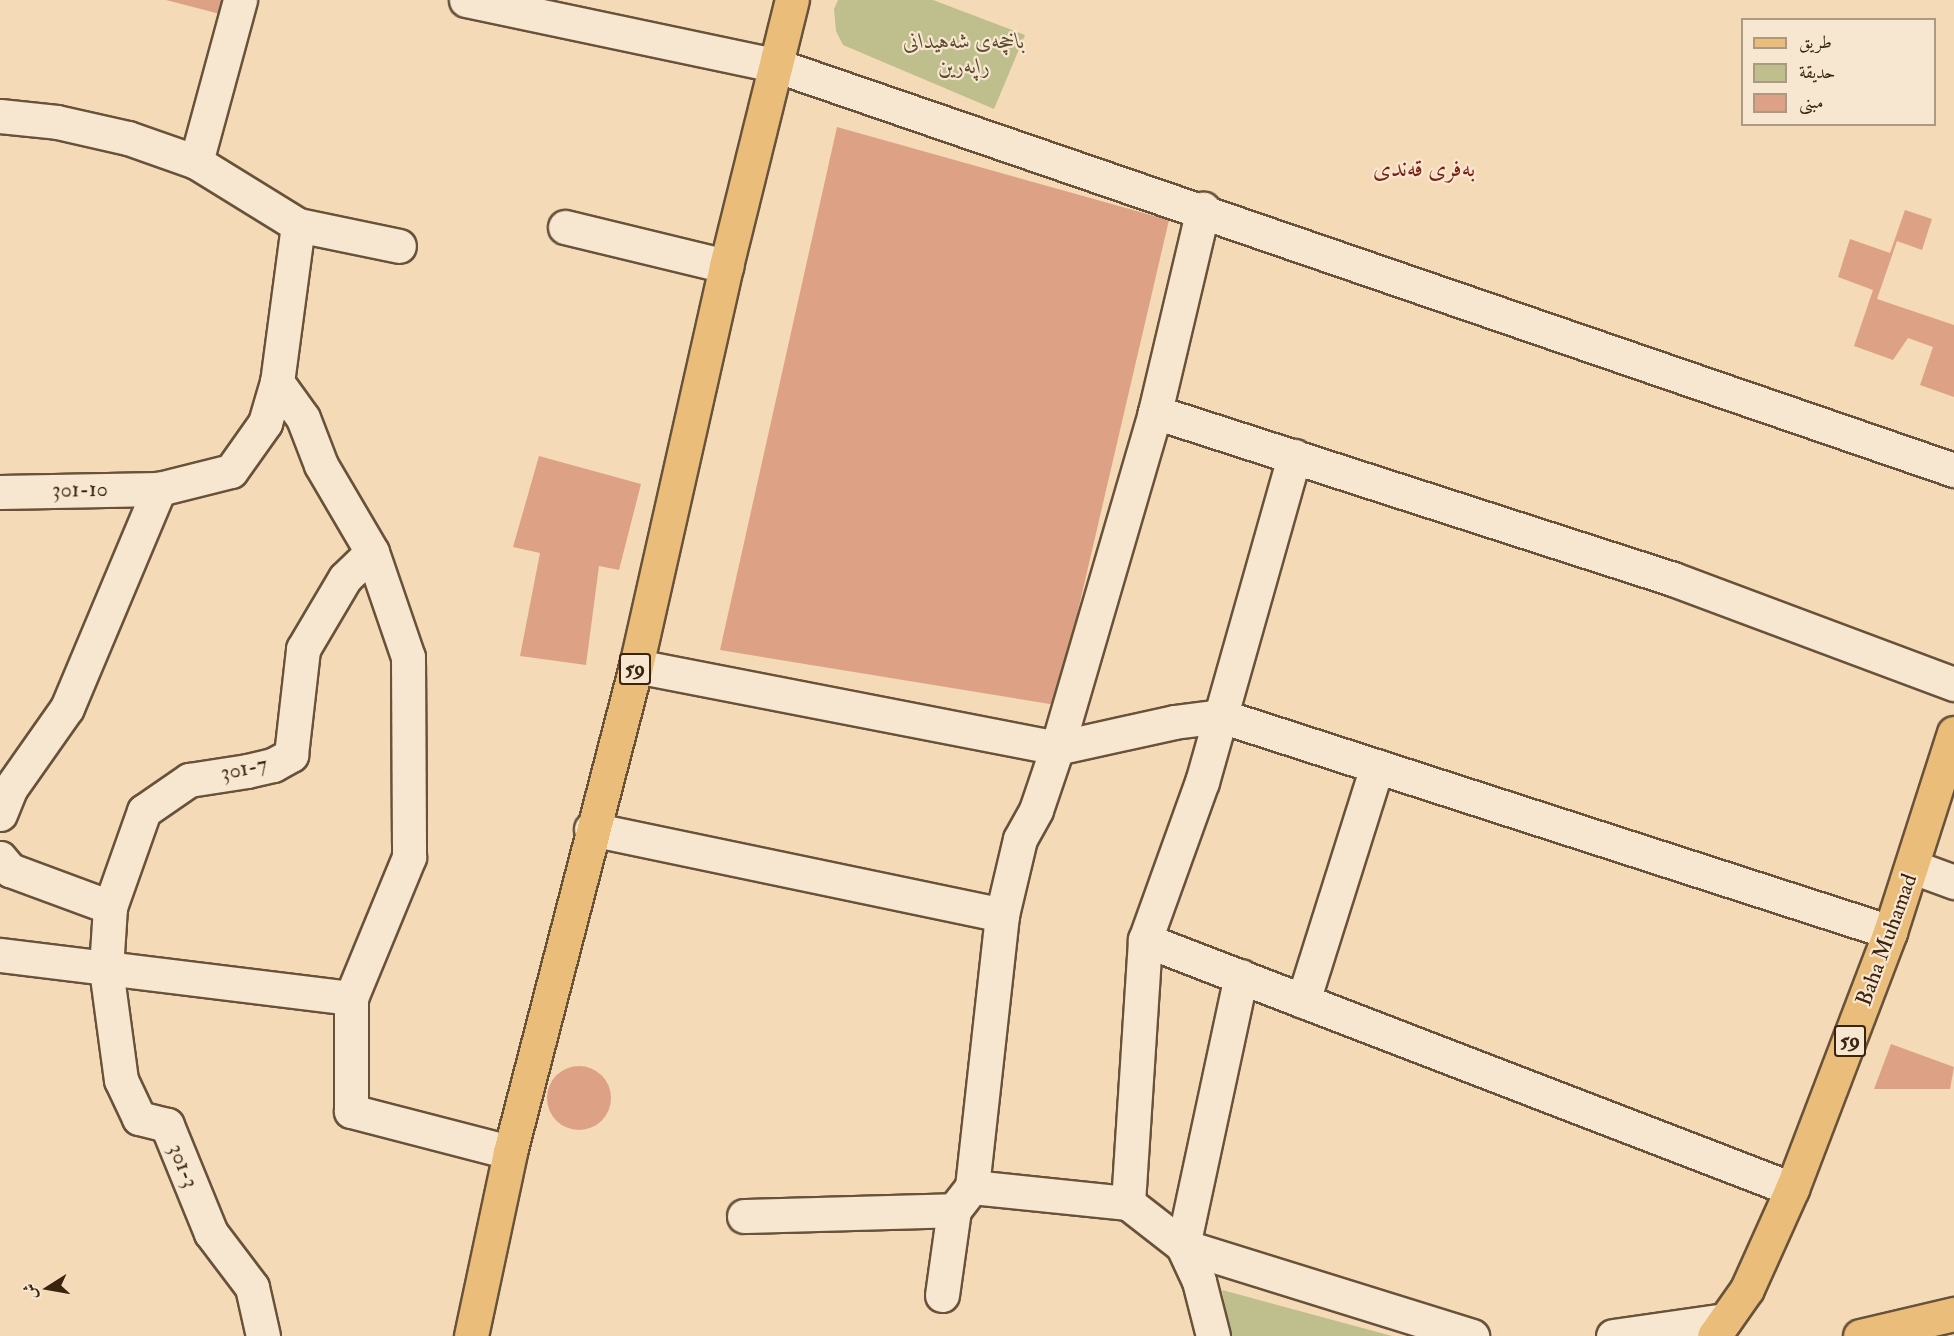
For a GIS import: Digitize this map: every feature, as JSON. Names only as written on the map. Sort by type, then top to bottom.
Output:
[{"type":"main road","name":"59","points":[[471,1336],[510,1152],[591,829],[636,666],[726,266],[792,0]]},
{"type":"main road","name":"Baha Muhamad","points":[[1720,1328],[1748,1289],[1792,1189],[1890,932],[1913,867],[1954,732]]},
{"type":"main road","points":[[1860,1336],[1954,1314]]},
{"type":"street","points":[[196,162],[240,0]]},
{"type":"street","points":[[466,0],[775,65],[1203,209],[1954,470]]},
{"type":"street","points":[[0,116],[67,124],[128,138],[196,162],[298,225],[399,246]]},
{"type":"street","points":[[942,1294],[963,1199],[1002,915],[1020,839],[1036,810],[1057,748],[1155,412],[1203,209]]},
{"type":"street","name":"301-10","points":[[0,492],[159,489],[231,471],[265,423],[276,382],[298,225]]},
{"type":"street","points":[[565,227],[726,266]]},
{"type":"street","points":[[276,382],[303,418],[321,465],[372,552],[408,657],[409,857],[351,998],[351,1111],[510,1152]]},
{"type":"street","points":[[1155,412],[1673,579],[1954,684]]},
{"type":"street","points":[[1128,1203],[1145,940],[1202,782],[1294,456]]},
{"type":"street","points":[[0,814],[10,789],[67,708],[159,489]]},
{"type":"street","name":"301-7","points":[[106,969],[110,907],[144,811],[189,780],[273,765],[291,755],[303,649],[345,578],[372,552]]},
{"type":"street","points":[[636,666],[1057,748],[1174,722],[1221,716],[1890,932]]},
{"type":"street","points":[[1303,1000],[1377,766]]},
{"type":"street","points":[[591,829],[1002,915]]},
{"type":"street","points":[[0,858],[10,870],[110,907]]},
{"type":"street","points":[[1913,867],[1954,882]]},
{"type":"street","points":[[1145,940],[1792,1189]]},
{"type":"street","points":[[0,955],[351,998]]},
{"type":"street","name":"301-3","points":[[106,969],[120,1080],[139,1118],[167,1125],[210,1233],[252,1287],[263,1336]]},
{"type":"street","points":[[1213,1336],[1199,1281],[1183,1246],[1241,976]]},
{"type":"street","points":[[744,1216],[963,1199],[1128,1203],[1183,1246],[1472,1336]]},
{"type":"street","points":[[1613,1336],[1720,1328]]},
{"type":"green space","name":"باخچه‌ی شه‌هیدانی راپه‌رین","points":[[838,0],[933,0],[1025,35],[994,109],[843,45],[836,31],[834,9]]},
{"type":"green space","points":[[1222,1290],[1392,1336],[1231,1336]]},
{"type":"building","points":[[166,0],[251,0],[247,21]]},
{"type":"building","points":[[837,127],[1169,220],[1056,705],[720,650]]},
{"type":"building","points":[[1905,210],[1932,219],[1922,250],[1897,241],[1877,299],[1954,325],[1954,397],[1920,385],[1933,347],[1908,338],[1893,360],[1854,346],[1873,290],[1838,277],[1850,239],[1890,253]]},
{"type":"building","points":[[539,456],[641,484],[619,570],[599,566],[586,665],[520,656],[540,553],[513,547]]},
{"type":"building","points":[[1891,1044],[1954,1067],[1950,1089],[1874,1089]]},
{"type":"building","points":[[573,1066],[585,1066],[602,1075],[609,1086],[611,1098],[609,1110],[602,1121],[585,1130],[573,1130],[561,1125],[552,1116],[547,1104],[547,1092],[552,1080],[561,1071]]},
{"type":"district","name":"بەفری قەندی","points":[[1424,169]]}]
